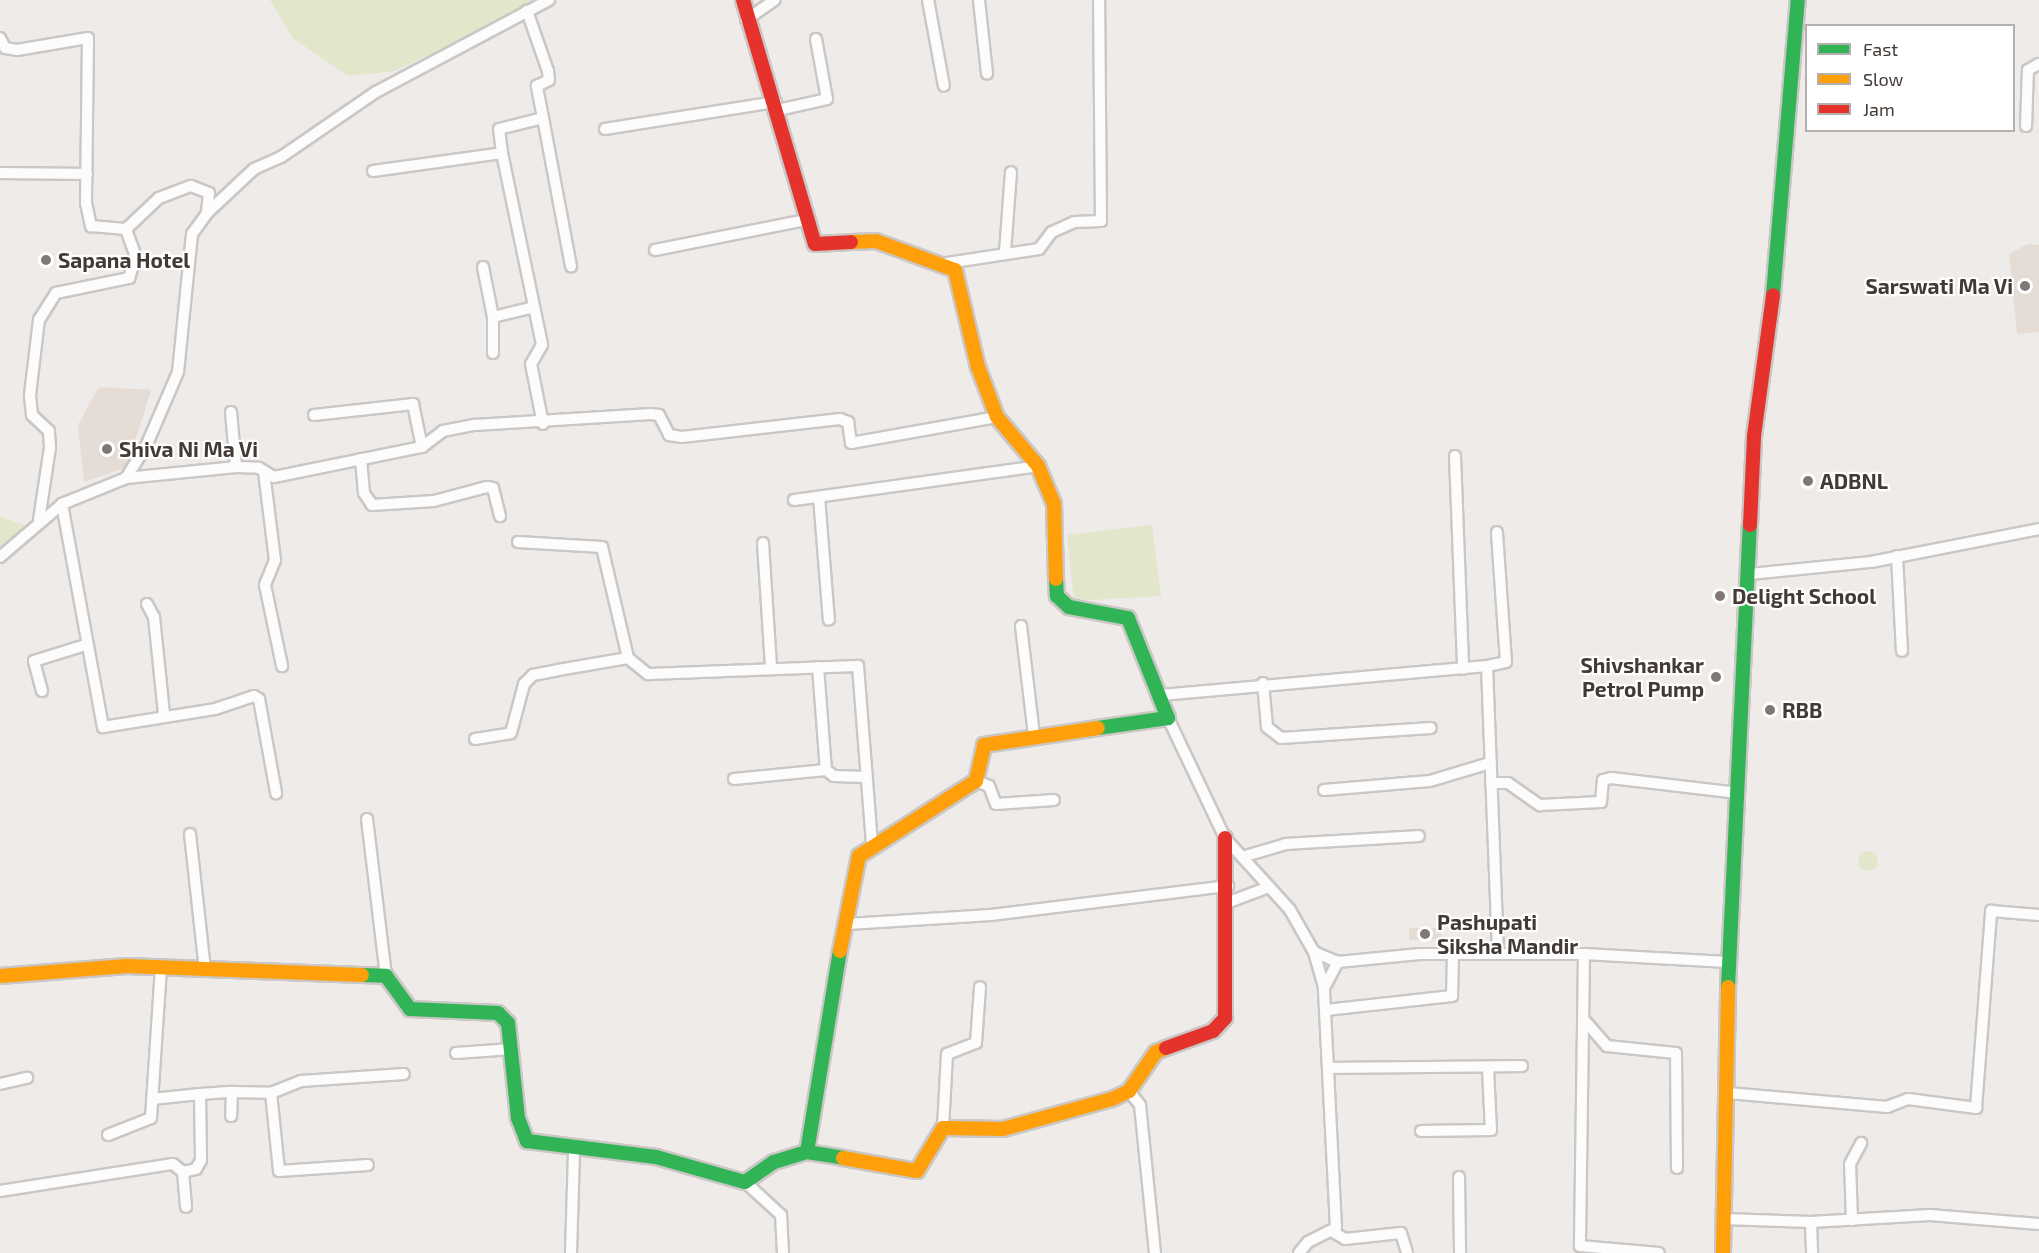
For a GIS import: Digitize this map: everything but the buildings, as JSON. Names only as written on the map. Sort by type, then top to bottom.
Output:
[{"type":"street","points":[[126,478],[178,372],[192,234],[207,213],[254,168],[280,157],[376,92],[549,0]]},
{"type":"street","points":[[743,0],[746,20],[777,106],[805,220],[815,244],[876,241],[947,263],[955,270],[978,367],[997,417],[1038,466],[1054,504],[1057,596],[1069,608],[1128,618],[1161,695],[1168,718],[1225,838],[1269,887],[1314,952],[1324,988],[1326,1010],[1334,1232]]},
{"type":"street","points":[[746,20],[775,0]]},
{"type":"street","points":[[928,0],[944,86]]},
{"type":"street","points":[[980,0],[987,75]]},
{"type":"street","points":[[947,263],[1005,252],[1039,249],[1052,232],[1074,222],[1101,221],[1099,0]]},
{"type":"street","points":[[1723,1253],[1728,1093],[1728,962],[1750,574],[1754,436],[1774,293],[1798,0]]},
{"type":"street","points":[[527,11],[548,71],[549,80],[537,86],[571,266]]},
{"type":"street","points":[[0,38],[5,48],[17,50],[88,38],[87,174],[91,226],[126,229],[159,198],[191,186],[209,193],[207,213]]},
{"type":"street","points":[[606,129],[827,99],[816,39]]},
{"type":"street","points":[[2026,126],[2028,70],[2039,64]]},
{"type":"street","points":[[543,118],[499,129],[542,345],[531,364],[543,424]]},
{"type":"street","points":[[373,171],[502,153]]},
{"type":"street","points":[[1005,252],[1011,172]]},
{"type":"street","points":[[0,173],[87,174]]},
{"type":"street","points":[[655,250],[805,220]]},
{"type":"street","points":[[39,520],[50,447],[49,431],[32,415],[30,395],[39,320],[56,293],[129,278],[136,257],[126,229]]},
{"type":"street","points":[[483,267],[493,316],[493,353]]},
{"type":"street","points":[[493,316],[534,307]]},
{"type":"street","points":[[314,415],[413,404],[422,447]]},
{"type":"street","points":[[231,412],[236,467]]},
{"type":"street","points":[[0,557],[39,520],[62,504],[126,478],[236,467],[264,472],[274,477],[422,447],[443,430],[651,414],[659,415],[669,435],[682,437],[840,419],[848,422],[851,443],[997,417]]},
{"type":"street","points":[[1455,456],[1463,669]]},
{"type":"street","points":[[361,459],[364,493],[372,505],[434,501],[487,487],[493,488],[500,516]]},
{"type":"street","points":[[794,500],[1038,466]]},
{"type":"street","points":[[264,472],[275,560],[265,585],[282,666]]},
{"type":"street","points":[[819,497],[829,620]]},
{"type":"street","points":[[62,504],[85,645],[103,727],[164,713],[259,699],[276,793]]},
{"type":"street","points":[[1750,574],[1897,556],[2039,529]]},
{"type":"street","points":[[1161,695],[1263,683],[1463,669],[1506,662],[1497,531]]},
{"type":"street","points":[[518,543],[603,547],[628,658],[648,674],[771,666],[858,666],[872,845]]},
{"type":"street","points":[[764,543],[771,666]]},
{"type":"street","points":[[1897,556],[1902,651]]},
{"type":"street","points":[[147,604],[154,617],[164,713]]},
{"type":"street","points":[[1021,626],[1034,735]]},
{"type":"street","points":[[42,691],[34,661],[85,645]]},
{"type":"street","points":[[475,739],[514,730],[515,705],[533,675],[628,658]]},
{"type":"street","points":[[1486,666],[1498,954]]},
{"type":"street","points":[[818,667],[826,770]]},
{"type":"street","points":[[1263,683],[1267,727],[1281,738],[1431,728]]},
{"type":"street","points":[[807,1152],[820,1054],[848,924],[850,882],[859,856],[872,845],[976,782],[984,746],[1034,735],[1168,718]]},
{"type":"street","points":[[1324,790],[1430,780],[1490,763]]},
{"type":"street","points":[[734,778],[826,770],[834,776],[865,777]]},
{"type":"street","points":[[1491,783],[1508,783],[1540,805],[1601,802],[1603,780],[1611,778],[1738,793]]},
{"type":"street","points":[[976,782],[988,786],[996,804],[1054,800]]},
{"type":"street","points":[[367,819],[386,976],[410,1009],[498,1013],[508,1023],[518,1118],[527,1141],[574,1151],[656,1158],[745,1182],[781,1215],[783,1253]]},
{"type":"street","points":[[190,834],[205,969]]},
{"type":"street","points":[[1242,857],[1286,844],[1419,836]]},
{"type":"street","points":[[943,1128],[1003,1129],[1129,1091],[1156,1052],[1213,1031],[1225,1018],[1229,902],[1225,838]]},
{"type":"street","points":[[848,924],[991,915],[1228,886]]},
{"type":"street","points":[[1229,902],[1269,887]]},
{"type":"street","points":[[1728,1093],[1887,1107],[1908,1099],[1976,1108],[1991,911],[2039,915]]},
{"type":"street","points":[[1314,952],[1338,962],[1453,955],[1584,954],[1728,962]]},
{"type":"street","points":[[1584,954],[1586,1023],[1580,1246],[1659,1253]]},
{"type":"street","points":[[1326,1010],[1452,996],[1453,955]]},
{"type":"street","points":[[1324,988],[1338,962]]},
{"type":"street","points":[[0,976],[161,968],[386,976]]},
{"type":"street","points":[[108,1135],[151,1118],[161,968]]},
{"type":"street","points":[[745,1182],[774,1162],[807,1152],[916,1171],[943,1128],[947,1054],[976,1043],[980,987]]},
{"type":"street","points":[[1586,1023],[1607,1046],[1676,1053],[1677,1168]]},
{"type":"street","points":[[456,1053],[512,1049]]},
{"type":"street","points":[[1329,1068],[1522,1066]]},
{"type":"street","points":[[1421,1131],[1491,1130],[1488,1068]]},
{"type":"street","points":[[152,1099],[232,1092],[271,1093],[301,1081],[404,1074]]},
{"type":"street","points":[[0,1084],[27,1078]]},
{"type":"street","points":[[1129,1091],[1140,1105],[1155,1253]]},
{"type":"street","points":[[231,1116],[232,1092]]},
{"type":"street","points":[[271,1093],[279,1171],[368,1164]]},
{"type":"street","points":[[183,1172],[200,1165],[200,1094]]},
{"type":"street","points":[[1852,1220],[1850,1164],[1861,1143]]},
{"type":"street","points":[[571,1253],[574,1151]]},
{"type":"street","points":[[0,1191],[173,1164],[183,1172],[186,1207]]},
{"type":"street","points":[[1458,1177],[1460,1253]]},
{"type":"street","points":[[1724,1219],[1811,1222],[1930,1215],[2039,1224]]},
{"type":"street","points":[[1811,1222],[1812,1253]]},
{"type":"street","points":[[1299,1253],[1308,1242],[1334,1232]]},
{"type":"street","points":[[1334,1232],[1345,1239],[1401,1233],[1407,1253]]},
{"type":"shaded area","name":"Sarswati Ma Vi","points":[[2028,244],[2039,245],[2039,332],[2017,334],[2009,254]]},
{"type":"shaded area","name":"Shiva Ni Ma Vi","points":[[99,387],[151,390],[127,467],[84,482],[78,425]]},
{"type":"shaded area","name":"Pashupati Siksha Mandir","points":[[1409,928],[1441,928],[1441,939],[1409,940]]},
{"type":"green space","points":[[270,0],[542,0],[395,71],[348,76],[293,38]]},
{"type":"green space","points":[[0,517],[28,526],[0,547]]},
{"type":"green space","points":[[1152,525],[1161,596],[1074,601],[1067,535]]},
{"type":"green space","points":[[1868,851],[1875,854],[1878,861],[1875,868],[1868,871],[1861,868],[1858,861],[1861,854]]},
{"type":"traffic: fast","points":[[1773,295],[1798,0]]},
{"type":"traffic: fast","points":[[1728,987],[1750,525]]},
{"type":"traffic: fast","points":[[1056,579],[1057,596],[1069,607],[1128,618],[1168,718],[1098,728]]},
{"type":"traffic: fast","points":[[807,1152],[840,951]]},
{"type":"traffic: fast","points":[[362,975],[386,976],[410,1009],[498,1013],[508,1023],[518,1118],[527,1141],[656,1157],[745,1182],[774,1162],[807,1152],[843,1158]]},
{"type":"traffic: slow","points":[[851,242],[876,241],[955,270],[978,367],[997,417],[1038,466],[1054,504],[1056,579]]},
{"type":"traffic: slow","points":[[840,951],[859,856],[976,781],[984,745],[1098,728]]},
{"type":"traffic: slow","points":[[0,976],[127,966],[362,975]]},
{"type":"traffic: slow","points":[[1723,1253],[1728,987]]},
{"type":"traffic: slow","points":[[843,1158],[917,1171],[943,1128],[1003,1129],[1112,1099],[1129,1091],[1156,1052],[1166,1048]]},
{"type":"traffic: jam","points":[[743,0],[815,244],[851,242]]},
{"type":"traffic: jam","points":[[1750,525],[1754,436],[1773,295]]},
{"type":"traffic: jam","points":[[1166,1048],[1213,1031],[1225,1018],[1225,838]]},
{"type":"place","name":"Sapana Hotel","points":[[46,260]]},
{"type":"place","name":"Sarswati Ma Vi","points":[[2025,286]]},
{"type":"place","name":"Shiva Ni Ma Vi","points":[[107,449]]},
{"type":"place","name":"ADBNL","points":[[1808,481]]},
{"type":"place","name":"Delight School","points":[[1720,596]]},
{"type":"place","name":"Shivshankar Petrol Pump","points":[[1716,677]]},
{"type":"place","name":"RBB","points":[[1770,710]]},
{"type":"place","name":"Pashupati Siksha Mandir","points":[[1425,934]]}]
